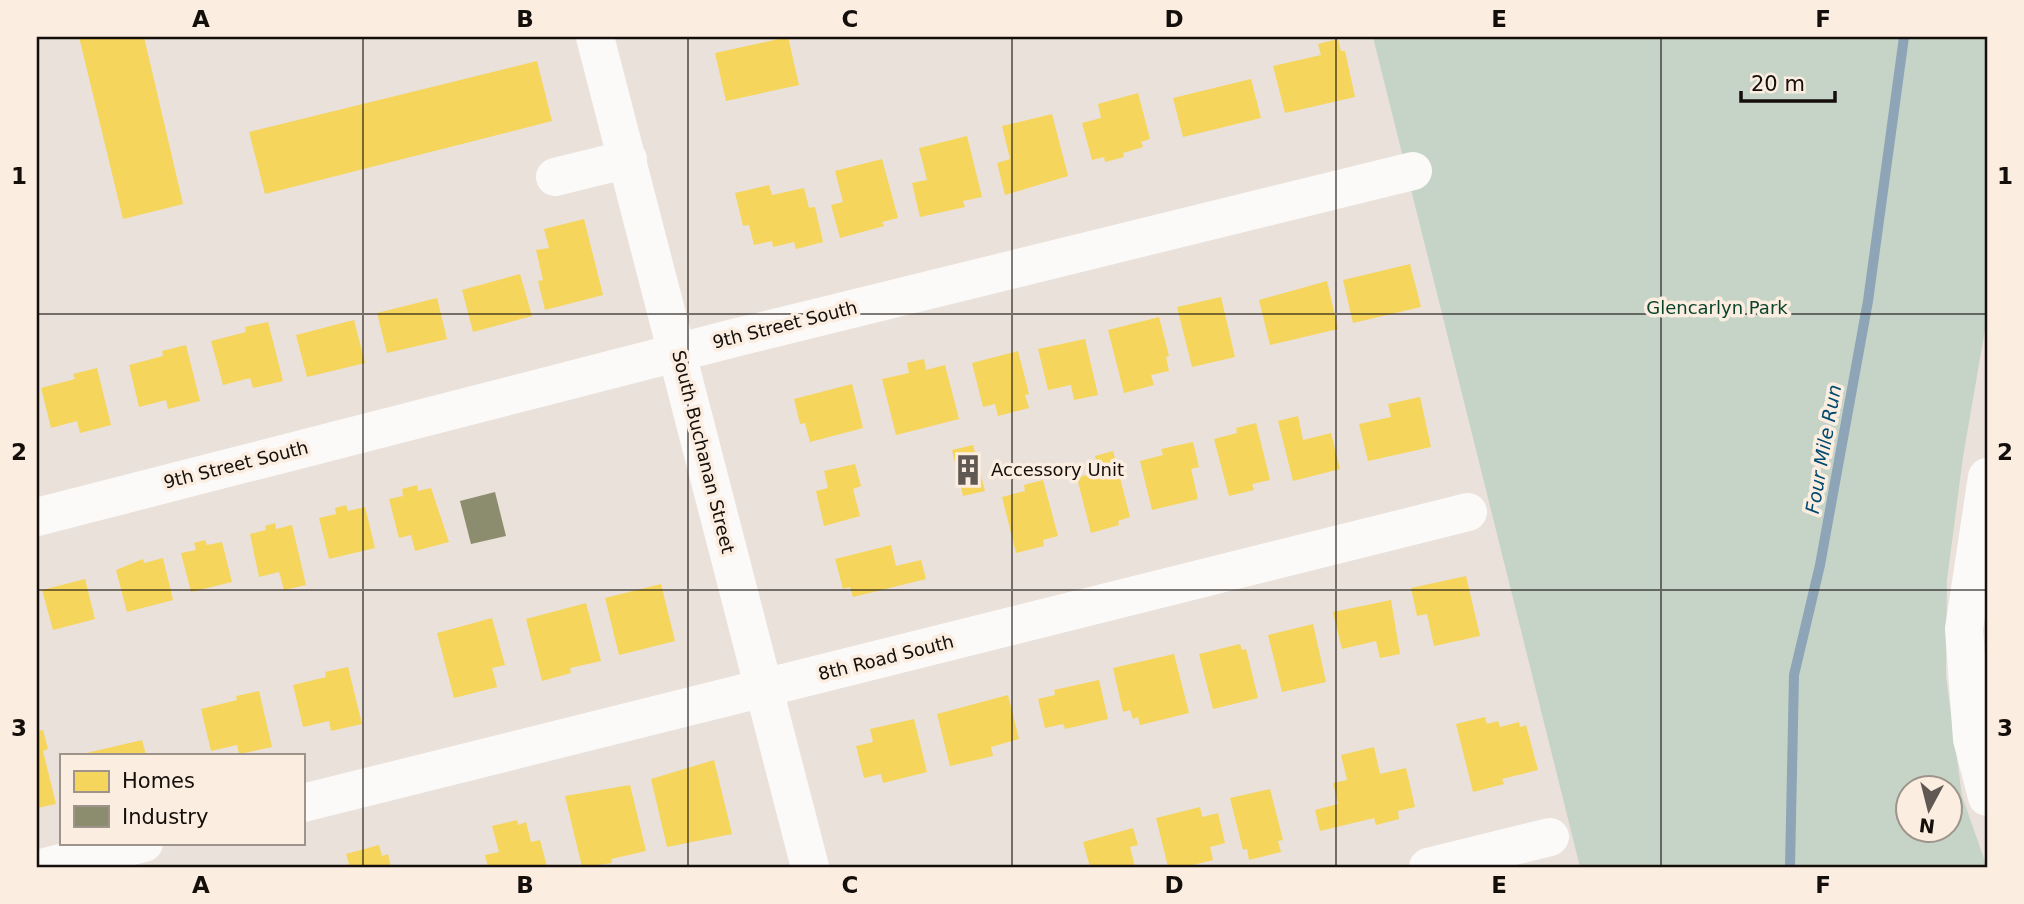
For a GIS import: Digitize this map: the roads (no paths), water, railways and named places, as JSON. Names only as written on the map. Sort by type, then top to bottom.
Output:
[{"type":"street","name":"South Buchanan Street","points":[[595,37],[810,867]]},
{"type":"street","points":[[555,177],[628,159]]},
{"type":"street","name":"9th Street South","points":[[37,517],[678,352],[1413,171]]},
{"type":"street","points":[[1987,477],[1964,629],[1972,739],[1987,797]]},
{"type":"street","name":"8th Road South","points":[[304,803],[1468,512]]},
{"type":"street","points":[[1428,867],[1550,837]]},
{"type":"street","points":[[45,867],[140,844]]},
{"type":"waterway","name":"Four Mile Run","points":[[1790,867],[1794,675],[1820,565],[1868,301],[1904,37]]},
{"type":"place","name":"Accessory Unit","points":[[968,470]]},
{"type":"park label","name":"Glencarlyn Park","points":[[1717,308]]}]
